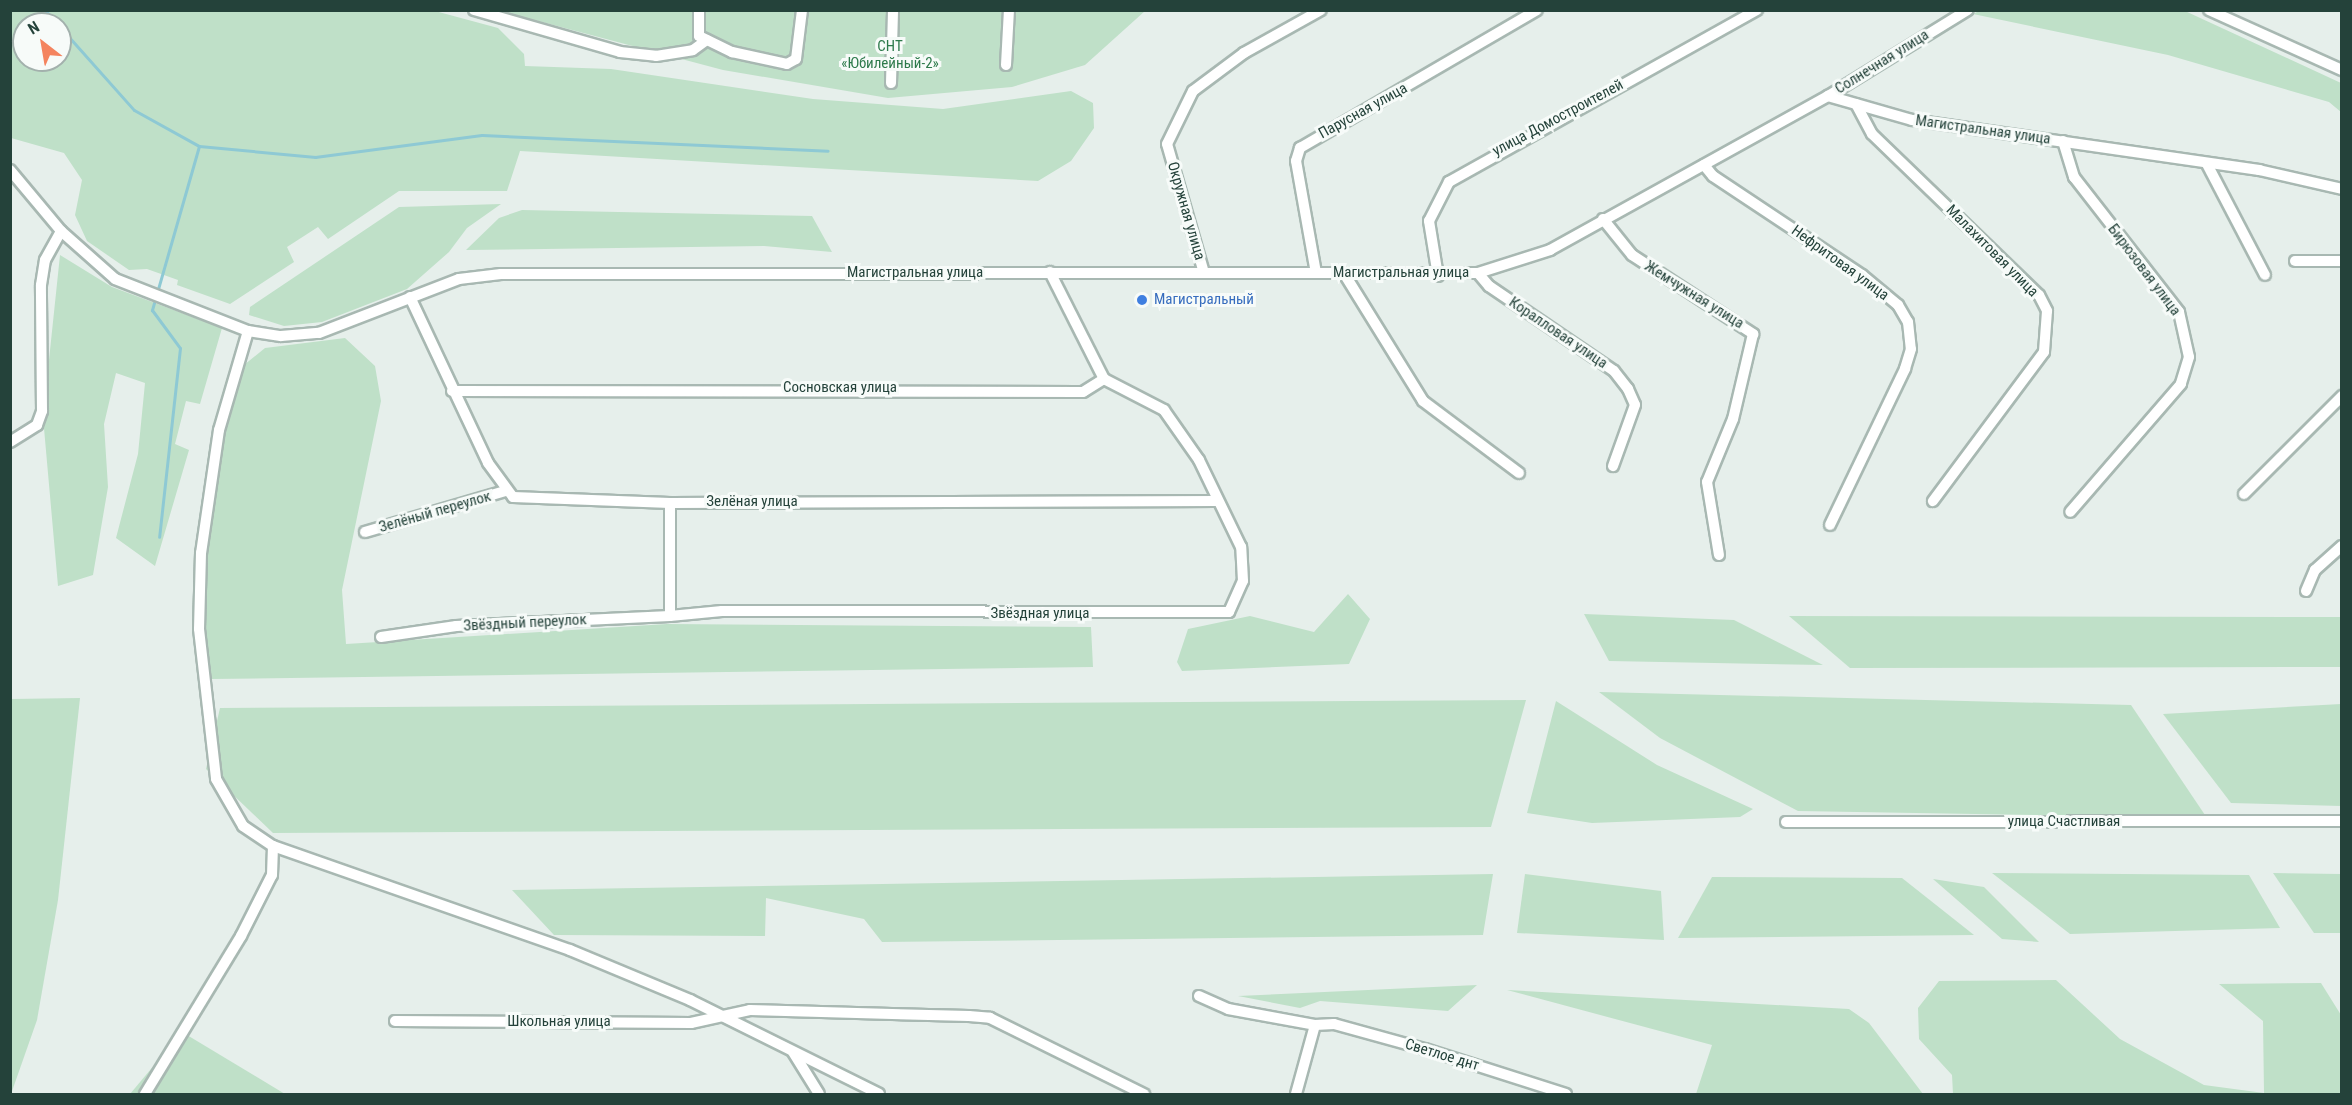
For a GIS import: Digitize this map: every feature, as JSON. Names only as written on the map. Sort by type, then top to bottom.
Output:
[{"type":"street","points":[[474,10],[638,54],[682,53],[707,40]]},
{"type":"street","points":[[699,10],[697,29],[707,40],[732,52],[788,64],[796,59],[802,10]]},
{"type":"street","points":[[891,83],[893,10]]},
{"type":"street","points":[[1006,65],[1009,10]]},
{"type":"street","name":"Окружная улица","points":[[1204,273],[1167,144],[1193,91],[1244,53],[1321,10]]},
{"type":"street","name":"Парусная улица","points":[[1316,273],[1296,161],[1299,148],[1537,10]]},
{"type":"street","name":"улица Домостроителей","points":[[1437,276],[1429,221],[1449,182],[1757,10]]},
{"type":"street","name":"Солнечная улица","points":[[1828,96],[1968,10]]},
{"type":"street","points":[[2209,10],[2342,70]]},
{"type":"street","name":"Магистральная улица","points":[[10,170],[61,231],[95,266],[141,291],[248,331],[319,333],[459,279],[501,274],[1050,272],[1437,276],[1478,273],[1514,265],[1704,165],[1828,96],[1912,120],[2207,164],[2342,189]]},
{"type":"street","name":"Малахитовая улица","points":[[1857,104],[1872,134],[2039,294],[2047,311],[2044,352],[1933,501]]},
{"type":"street","name":"Бирюзовая улица","points":[[2063,141],[2074,177],[2179,312],[2189,357],[2181,384],[2070,512]]},
{"type":"street","points":[[2207,164],[2265,275]]},
{"type":"street","name":"Нефритовая улица","points":[[1704,165],[1713,176],[1862,275],[1898,305],[1908,322],[1911,349],[1905,369],[1830,525]]},
{"type":"street","name":"Жемчужная улица","points":[[1603,219],[1632,255],[1752,334],[1754,348],[1733,419],[1707,482],[1719,555]]},
{"type":"street","points":[[10,442],[38,425],[42,411],[41,285],[45,260],[61,231]]},
{"type":"street","points":[[2295,261],[2342,261]]},
{"type":"street","points":[[1050,272],[1104,379]]},
{"type":"street","name":"Коралловая улица","points":[[1478,273],[1488,286],[1614,371],[1628,389],[1635,405],[1613,466]]},
{"type":"street","points":[[1345,275],[1423,401],[1519,473]]},
{"type":"street","points":[[410,297],[452,391],[505,491]]},
{"type":"street","points":[[248,331],[219,430],[201,553],[200,669],[216,779],[243,826],[273,846],[570,950],[723,1017],[879,1095]]},
{"type":"street","name":"Сосновская улица","points":[[452,391],[1077,393],[1104,379]]},
{"type":"street","name":"Звёздная улица","points":[[670,616],[722,611],[1221,616],[1236,605],[1244,581],[1241,547],[1199,460],[1164,410],[1104,379]]},
{"type":"street","points":[[2244,494],[2342,396]]},
{"type":"street","name":"Зелёная улица","points":[[505,491],[526,500],[1217,501]]},
{"type":"street","name":"Зелёный переулок","points":[[365,532],[505,491]]},
{"type":"street","points":[[670,502],[670,616]]},
{"type":"street","points":[[2306,591],[2315,570],[2342,546]]},
{"type":"street","name":"Звёздный переулок","points":[[381,637],[497,623],[670,616]]},
{"type":"street","name":"улица Счастливая","points":[[1786,822],[2342,821]]},
{"type":"street","points":[[145,1095],[241,936],[272,875],[273,846]]},
{"type":"street","name":"Светлое днт","points":[[1198,996],[1228,1009],[1316,1025],[1334,1024],[1425,1049],[1566,1095]]},
{"type":"street","name":"Школьная улица","points":[[395,1021],[691,1023],[750,1010],[990,1018],[1144,1095]]},
{"type":"street","points":[[1296,1095],[1316,1025]]},
{"type":"street","points":[[793,1052],[819,1095]]},
{"type":"green space","points":[[1981,10],[2185,11],[2341,83],[2341,112],[2329,102],[2168,55],[1973,14]]},
{"type":"green space","points":[[10,11],[435,11],[498,28],[524,54],[525,66],[611,69],[813,99],[943,109],[1071,91],[1093,103],[1094,128],[1071,161],[1038,181],[520,151],[507,191],[399,191],[328,239],[318,227],[287,247],[294,262],[230,304],[177,285],[178,280],[147,269],[129,270],[87,241],[75,215],[82,180],[64,153],[11,138]]},
{"type":"green space","name":"СНТ «Юбилейный-2»","points":[[500,11],[1145,11],[1085,65],[1012,87],[888,98],[723,70]]},
{"type":"green space","points":[[501,204],[467,228],[449,252],[407,289],[322,322],[284,326],[249,315],[250,307],[399,207]]},
{"type":"green space","points":[[522,210],[812,216],[832,252],[764,246],[466,250],[499,218]]},
{"type":"green space","points":[[60,255],[112,287],[222,328],[200,404],[186,401],[175,444],[189,450],[155,566],[116,538],[138,454],[145,383],[116,373],[104,424],[108,487],[93,575],[58,586],[43,417]]},
{"type":"green space","points":[[345,338],[375,366],[381,401],[342,590],[346,644],[667,624],[1091,627],[1093,667],[211,679],[201,662],[209,538],[226,425],[244,365],[265,348]]},
{"type":"green space","points":[[1348,594],[1370,619],[1349,664],[1182,671],[1177,662],[1188,629],[1250,616],[1314,632]]},
{"type":"green space","points":[[1584,614],[1734,620],[1823,665],[1609,661]]},
{"type":"green space","points":[[1789,616],[2341,617],[2341,667],[1850,668]]},
{"type":"green space","points":[[1599,692],[2131,705],[2207,818],[1798,811],[1660,738]]},
{"type":"green space","points":[[80,698],[58,900],[37,1020],[11,1094],[11,699]]},
{"type":"green space","points":[[1526,700],[1491,827],[273,833],[206,769],[220,708]]},
{"type":"green space","points":[[1556,701],[1657,765],[1753,809],[1740,817],[1592,823],[1527,813]]},
{"type":"green space","points":[[2341,704],[2341,806],[2231,803],[2163,714]]},
{"type":"green space","points":[[1992,873],[2249,875],[2280,928],[2070,934]]},
{"type":"green space","points":[[2273,873],[2341,874],[2341,933],[2314,933]]},
{"type":"green space","points":[[1493,874],[1483,935],[882,942],[864,919],[766,898],[765,936],[554,935],[512,890]]},
{"type":"green space","points":[[1525,874],[1661,891],[1664,940],[1517,933]]},
{"type":"green space","points":[[1712,877],[1902,878],[1974,935],[1678,938]]},
{"type":"green space","points":[[1933,879],[1984,887],[2039,942],[2002,939]]},
{"type":"green space","points":[[2056,980],[2120,1039],[2204,1085],[2264,1093],[2263,1021],[2219,984],[2321,983],[2341,1015],[2341,1094],[1953,1094],[1952,1075],[1919,1039],[1918,1008],[1939,981]]},
{"type":"green space","points":[[1477,985],[1448,1011],[1320,1001],[1300,1008],[1238,996]]},
{"type":"green space","points":[[1507,990],[1849,1009],[1869,1023],[1923,1094],[1696,1094],[1712,1045]]},
{"type":"green space","points":[[182,1032],[285,1094],[130,1094]]},
{"type":"waterway","points":[[72,40],[134,110],[199,146],[152,310],[180,348],[159,537]]},
{"type":"waterway","points":[[199,146],[315,157],[482,135],[828,151]]},
{"type":"place","name":"Магистральный","points":[[1142,300]]}]
